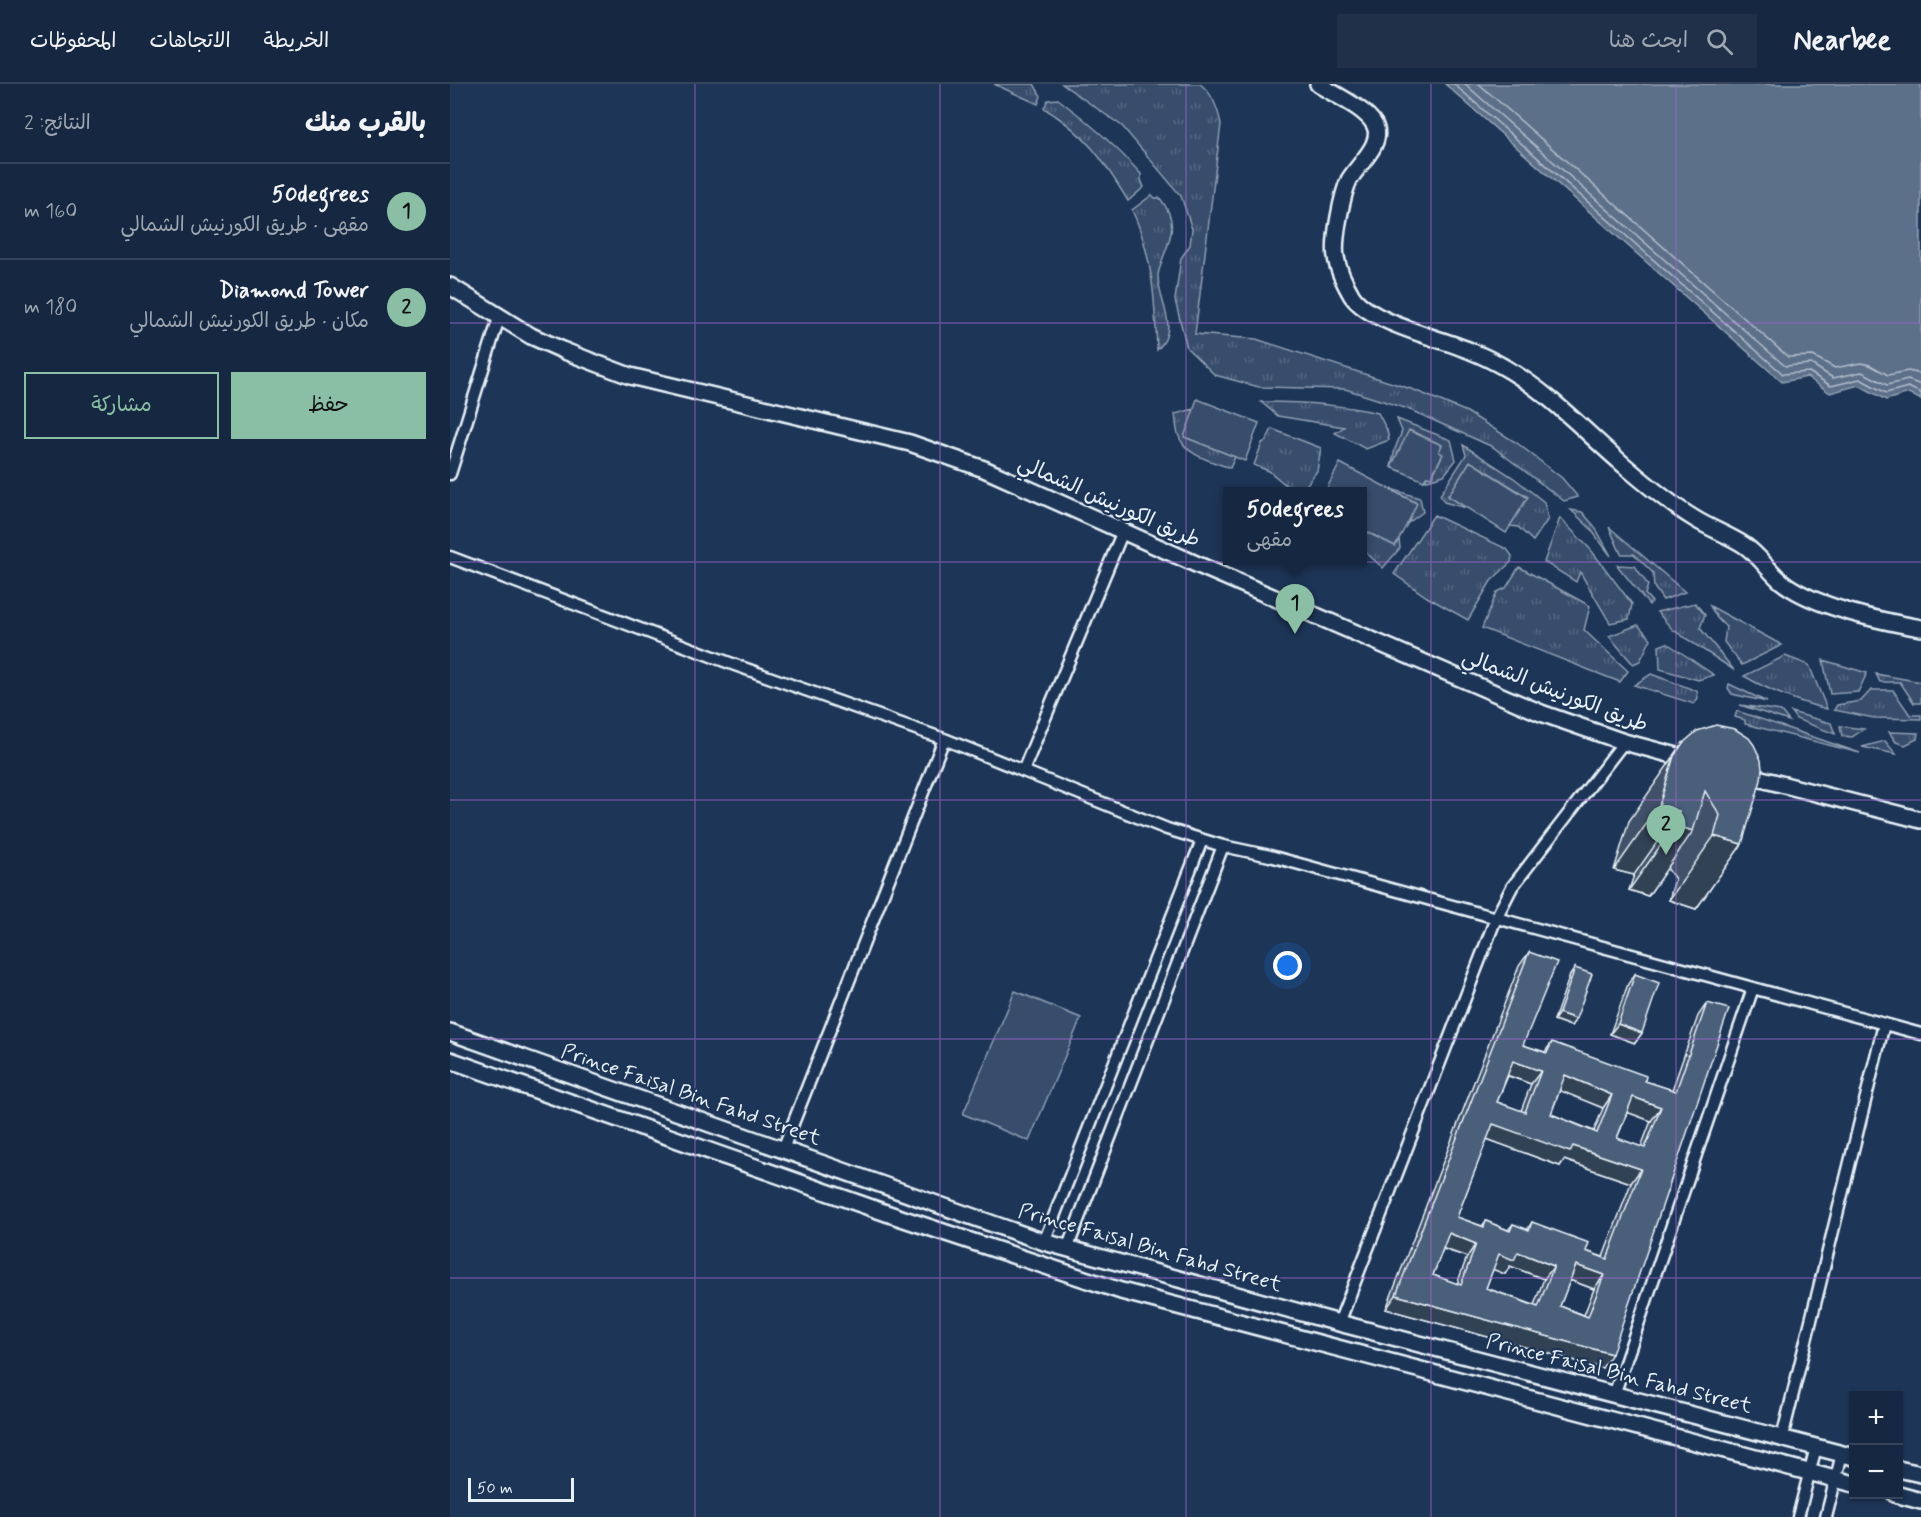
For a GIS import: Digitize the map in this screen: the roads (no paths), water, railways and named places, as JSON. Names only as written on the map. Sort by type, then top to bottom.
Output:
[{"type":"main road","points":[[1318,84],[1367,114],[1376,126],[1376,142],[1349,180],[1341,203],[1335,256],[1342,277],[1354,298],[1367,310],[1425,335],[1474,352],[1504,367],[1565,410],[1656,493],[1696,520],[1745,546],[1780,581],[1794,590],[1821,603],[1888,622],[1921,628]]},
{"type":"main road","name":"طريق الكورنيش الشمالي","points":[[450,286],[499,318],[567,352],[630,376],[922,447],[984,469],[1541,712],[1624,742],[1702,763]]},
{"type":"main road","points":[[1724,769],[1921,819]]},
{"type":"main road","name":"Prince Faisal Bin Fahd Street","points":[[450,1032],[1067,1249],[1339,1323],[1848,1456]]},
{"type":"main road","points":[[450,1060],[903,1219],[1121,1291],[1849,1483]]},
{"type":"main road","points":[[548,1095],[558,1070]]},
{"type":"main road","points":[[1903,1470],[1921,1474]]},
{"type":"main road","points":[[1903,1496],[1921,1501]]},
{"type":"street","points":[[450,474],[499,318]]},
{"type":"street","points":[[1023,771],[1123,531]]},
{"type":"street","points":[[450,557],[735,665],[944,740],[1167,829],[1222,846],[1270,856],[1921,1034]]},
{"type":"street","points":[[783,1149],[944,740]]},
{"type":"street","points":[[1339,1323],[1496,918],[1512,888],[1624,742]]},
{"type":"street","points":[[1044,1242],[1202,840]]},
{"type":"street","points":[[1067,1249],[1222,846]]},
{"type":"street","points":[[1614,1395],[1753,988]]},
{"type":"street","points":[[1782,1438],[1884,1024]]},
{"type":"street","points":[[1798,1517],[1816,1447]]},
{"type":"street","points":[[1826,1517],[1835,1479],[1848,1456]]},
{"type":"water","points":[[1445,84],[1921,84],[1921,400],[1909,393],[1886,400],[1859,385],[1830,393],[1807,377],[1782,382]]},
{"type":"place","name":"50degrees","points":[[1295,634]]},
{"type":"place","name":"Diamond Tower","points":[[1666,855]]}]
